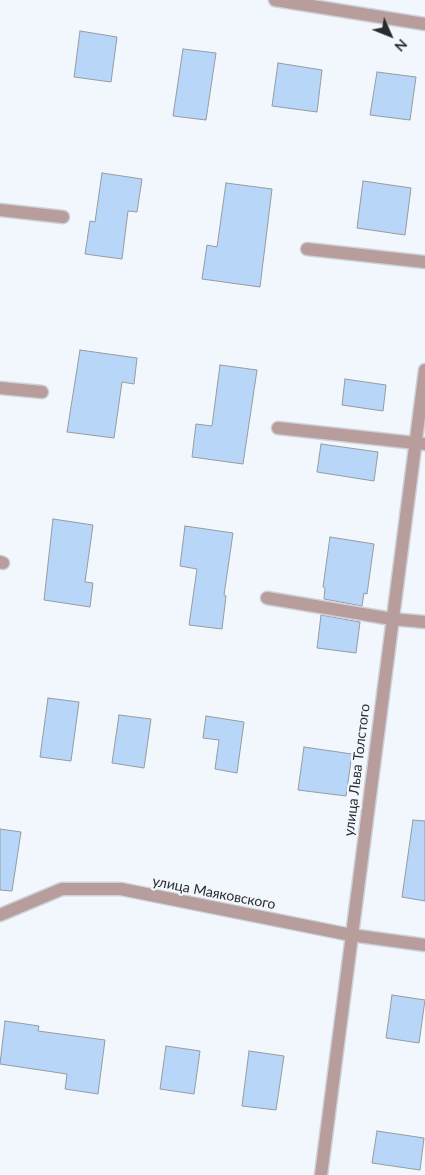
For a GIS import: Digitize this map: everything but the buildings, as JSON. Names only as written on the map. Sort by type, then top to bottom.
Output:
[{"type":"street","points":[[275,0],[330,4],[425,24]]},
{"type":"street","points":[[0,210],[63,217]]},
{"type":"street","points":[[307,249],[425,262]]},
{"type":"street","name":"улица Льва Толстого","points":[[321,1175],[392,619],[420,443],[425,370]]},
{"type":"street","points":[[0,388],[42,392]]},
{"type":"street","points":[[278,428],[420,443]]},
{"type":"street","points":[[267,598],[392,619],[425,622]]},
{"type":"street","name":"улица Маяковского","points":[[0,914],[62,888],[121,889],[351,935],[425,946]]}]
